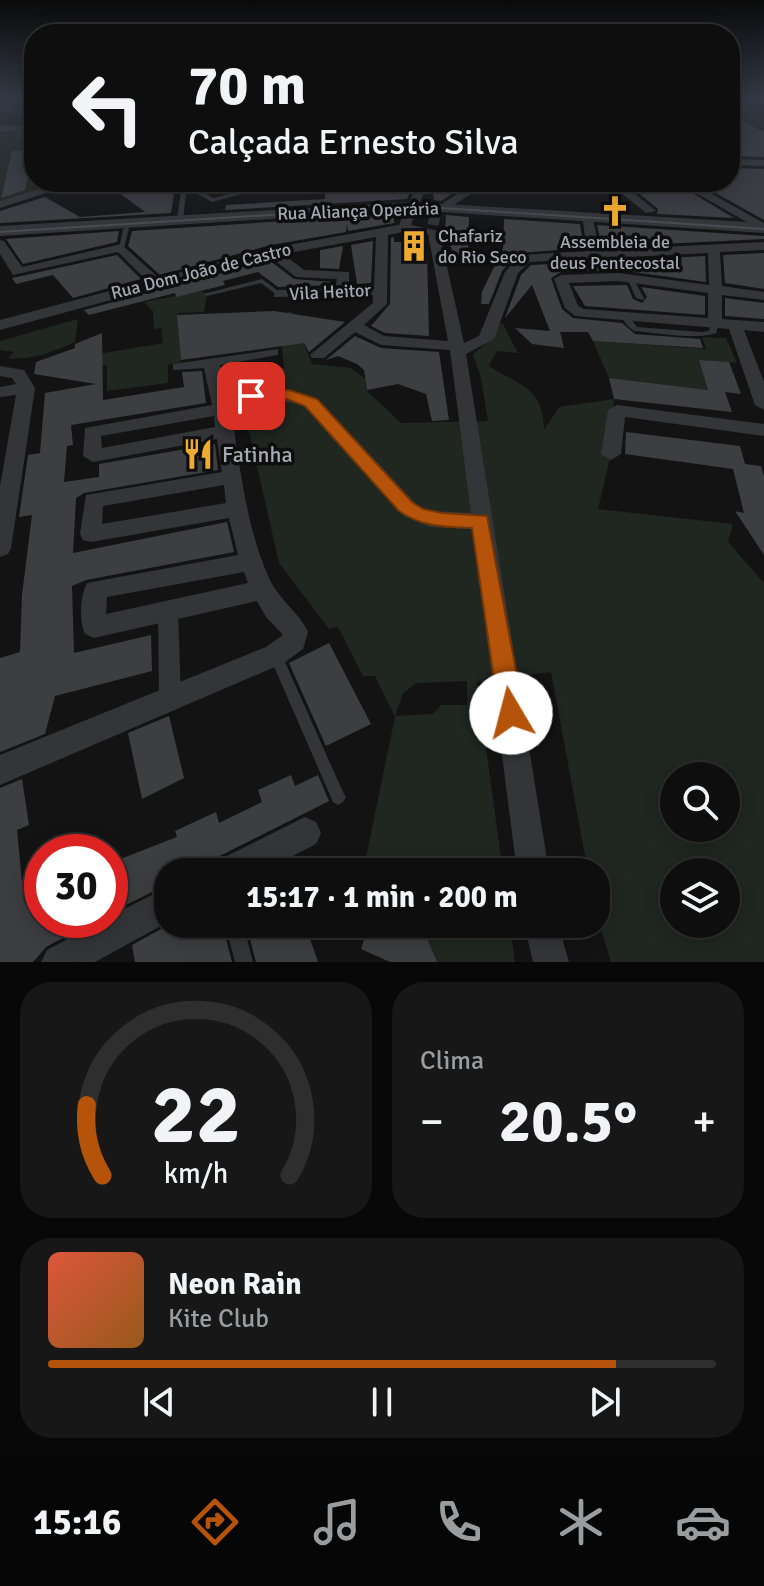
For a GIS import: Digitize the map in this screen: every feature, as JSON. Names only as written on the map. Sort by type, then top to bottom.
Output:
[{"type":"street","points":[[740,162],[764,163]]},
{"type":"street","points":[[0,205],[32,192]]},
{"type":"street","points":[[404,228],[418,192]]},
{"type":"street","points":[[470,192],[437,217],[531,858]]},
{"type":"street","points":[[625,192],[652,215]]},
{"type":"street","points":[[700,192],[764,228]]},
{"type":"street","name":"Rua Aliança Operária","points":[[1,236],[180,220],[411,206],[586,216],[652,215],[764,228]]},
{"type":"street","points":[[586,216],[594,253]]},
{"type":"street","name":"Rua Dom João de Castro","points":[[0,325],[272,252],[404,228],[437,217]]},
{"type":"street","points":[[719,224],[732,248]]},
{"type":"street","points":[[318,355],[356,327],[380,304],[382,231]]},
{"type":"street","points":[[1,236],[18,272],[121,248],[155,282]]},
{"type":"street","points":[[313,265],[316,243]]},
{"type":"street","points":[[356,327],[381,340],[457,349],[486,339],[519,261],[594,253],[764,246]]},
{"type":"street","points":[[713,249],[716,260],[715,323]]},
{"type":"street","points":[[643,251],[647,280]]},
{"type":"street","points":[[272,252],[301,274],[344,275],[342,290]]},
{"type":"street","points":[[550,256],[573,310],[764,327]]},
{"type":"street","points":[[560,275],[630,278],[764,296]]},
{"type":"street","name":"Vila Heitor","points":[[279,294],[382,290]]},
{"type":"street","points":[[735,325],[764,405]]},
{"type":"street","points":[[179,367],[272,352]]},
{"type":"street","points":[[0,770],[275,655],[294,641],[296,632],[271,608],[253,561],[238,509],[211,362]]},
{"type":"street","points":[[0,371],[18,374],[26,388],[4,491],[0,548]]},
{"type":"street","points":[[0,389],[26,388]]},
{"type":"street","points":[[223,432],[93,456],[92,432],[270,393],[304,399],[316,407],[411,511],[430,519],[481,521]]},
{"type":"street","points":[[611,454],[617,410],[764,430]]},
{"type":"street","points":[[233,477],[93,500],[91,534],[238,509]]},
{"type":"street","points":[[253,561],[95,590],[94,627],[262,590]]},
{"type":"street","points":[[168,611],[170,699]]},
{"type":"street","points":[[256,858],[305,833]]},
{"type":"street","points":[[59,962],[154,911]]},
{"type":"street","points":[[545,938],[551,962]]},
{"type":"lane","points":[[180,220],[183,192]]},
{"type":"lane","points":[[198,192],[212,200],[244,192]]},
{"type":"lane","points":[[121,248],[126,229]]},
{"type":"lane","points":[[630,278],[640,298]]},
{"type":"lane","points":[[207,294],[262,281],[279,294]]},
{"type":"lane","points":[[275,655],[338,797]]},
{"type":"lane","points":[[238,938],[244,962]]},
{"type":"shaded area","points":[[0,144],[24,144],[24,192],[30,192],[0,201]]},
{"type":"shaded area","points":[[201,291],[207,294],[204,312],[178,313],[181,362],[168,365],[168,383],[107,391],[107,365],[83,369],[86,356],[163,343],[161,328],[154,329],[153,311],[144,302]]},
{"type":"shaded area","points":[[291,311],[312,364],[351,368],[365,379],[367,391],[401,423],[488,421],[481,378],[473,354],[489,341],[497,323],[503,324],[518,353],[497,351],[489,366],[521,384],[535,396],[543,416],[544,430],[559,407],[614,399],[611,454],[598,509],[733,524],[728,542],[764,583],[764,962],[611,962],[604,938],[610,938],[610,858],[585,858],[551,672],[477,682],[501,858],[366,858],[395,717],[375,676],[363,676],[338,627],[329,629],[279,563],[236,374],[284,368],[279,315]],"holes":[[[467,681],[467,705],[441,705],[433,714],[395,716],[403,693],[417,683]]]},
{"type":"shaded area","points":[[78,319],[75,342],[59,349],[17,359],[8,358],[14,352],[0,350],[0,341]]},
{"type":"shaded area","points":[[702,337],[726,338],[737,363],[699,360],[708,390],[609,378],[593,341],[706,349]]},
{"type":"shaded area","points":[[425,938],[512,938],[515,962],[433,962]]},
{"type":"building","points":[[740,144],[764,144],[764,157],[740,156]]},
{"type":"building","points":[[24,150],[24,190],[1,198],[12,151]]},
{"type":"building","points":[[740,168],[764,169],[764,220],[714,192],[740,192]]},
{"type":"building","points":[[118,192],[174,192],[171,213],[0,223],[0,211],[45,197],[80,217],[145,212]]},
{"type":"building","points":[[325,192],[410,192],[407,199],[225,210],[226,205],[325,199]]},
{"type":"building","points":[[433,192],[455,192],[441,201],[434,200]]},
{"type":"building","points":[[637,192],[691,192],[734,218],[657,214],[658,209]]},
{"type":"building","points":[[394,214],[394,223],[348,231],[347,224],[346,232],[271,245],[160,275],[128,246],[132,231]]},
{"type":"building","points":[[446,215],[469,217],[468,258],[455,259],[445,230]]},
{"type":"building","points":[[504,219],[580,224],[584,248],[519,253],[502,271],[489,304],[481,304],[482,292],[503,248]]},
{"type":"building","points":[[597,225],[764,236],[764,239],[602,247]]},
{"type":"building","points":[[119,231],[117,242],[23,264],[6,239]]},
{"type":"building","points":[[394,237],[394,242],[416,242],[417,251],[427,251],[429,336],[385,333],[371,326],[390,304],[391,238]]},
{"type":"building","points":[[373,241],[371,283],[357,284],[351,245]]},
{"type":"building","points":[[343,246],[339,269],[320,268],[320,250]]},
{"type":"building","points":[[764,253],[764,289],[725,283],[723,255]]},
{"type":"building","points":[[117,255],[141,279],[73,298],[53,275],[16,284],[12,278]]},
{"type":"building","points":[[705,256],[706,282],[618,270],[561,272],[551,278],[562,309],[573,318],[622,323],[635,334],[700,339],[703,348],[593,341],[588,332],[560,332],[564,348],[532,344],[515,328],[550,331],[532,285],[505,318],[521,275],[531,265]]},
{"type":"building","points":[[269,260],[294,279],[333,282],[333,285],[278,287],[258,272],[223,281],[225,285],[176,297],[175,293],[89,315],[84,310]]},
{"type":"building","points":[[627,285],[633,299],[642,303],[647,297],[641,287],[705,296],[705,315],[585,306],[573,286]]},
{"type":"building","points":[[725,298],[764,303],[764,319],[725,316]]},
{"type":"building","points":[[274,311],[345,322],[309,352],[304,343],[181,360],[177,315]]},
{"type":"building","points":[[102,333],[103,400],[184,387],[182,372],[202,371],[206,403],[71,425],[73,445],[67,446],[64,482],[99,477],[99,464],[215,444],[218,470],[84,493],[76,498],[73,553],[227,522],[234,552],[86,580],[72,586],[74,653],[151,635],[152,671],[55,696],[45,734],[0,752],[0,658],[20,652],[22,595],[32,515],[19,517],[28,455],[40,453],[45,393],[96,384],[34,374],[36,362],[75,348],[75,344]]},
{"type":"building","points":[[355,336],[381,348],[439,352],[449,420],[432,421],[426,394],[398,384],[367,390],[364,370],[357,364],[338,356],[326,360]]},
{"type":"building","points":[[699,360],[729,362],[741,394],[725,392],[732,412],[614,399],[609,378],[708,390]]},
{"type":"building","points":[[626,432],[740,446],[745,464],[761,466],[764,476],[764,555],[735,511],[744,513],[733,469],[625,454]]},
{"type":"building","points":[[329,643],[371,724],[326,746],[289,663]]},
{"type":"building","points":[[169,716],[184,778],[142,799],[128,733]]},
{"type":"building","points":[[291,775],[295,786],[318,775],[329,801],[216,858],[154,858],[154,891],[128,904],[128,856],[177,837],[175,831],[216,812],[219,823],[262,802],[258,790]]},
{"type":"building","points":[[22,779],[29,825],[17,830],[24,938],[63,938],[46,947],[33,962],[0,962],[0,788]]},
{"type":"building","points":[[154,933],[154,938],[226,938],[232,962],[135,962],[132,945]]},
{"type":"building","points":[[250,938],[310,938],[318,962],[256,962]]},
{"type":"building","points":[[365,938],[427,938],[437,962],[390,962],[361,949]]},
{"type":"tunnel","points":[[433,225],[435,215]]},
{"type":"tram line","points":[[0,232],[411,206],[764,229]]},
{"type":"place","name":"Assembleia de deus Pentecostal","points":[[615,211]]},
{"type":"place","name":"Chafariz do Rio Seco","points":[[414,246]]},
{"type":"place","name":"Fatinha","points":[[198,454]]},
{"type":"route","points":[[251,396],[289,394],[311,403],[406,506],[418,515],[430,519],[481,521],[511,713]]}]
